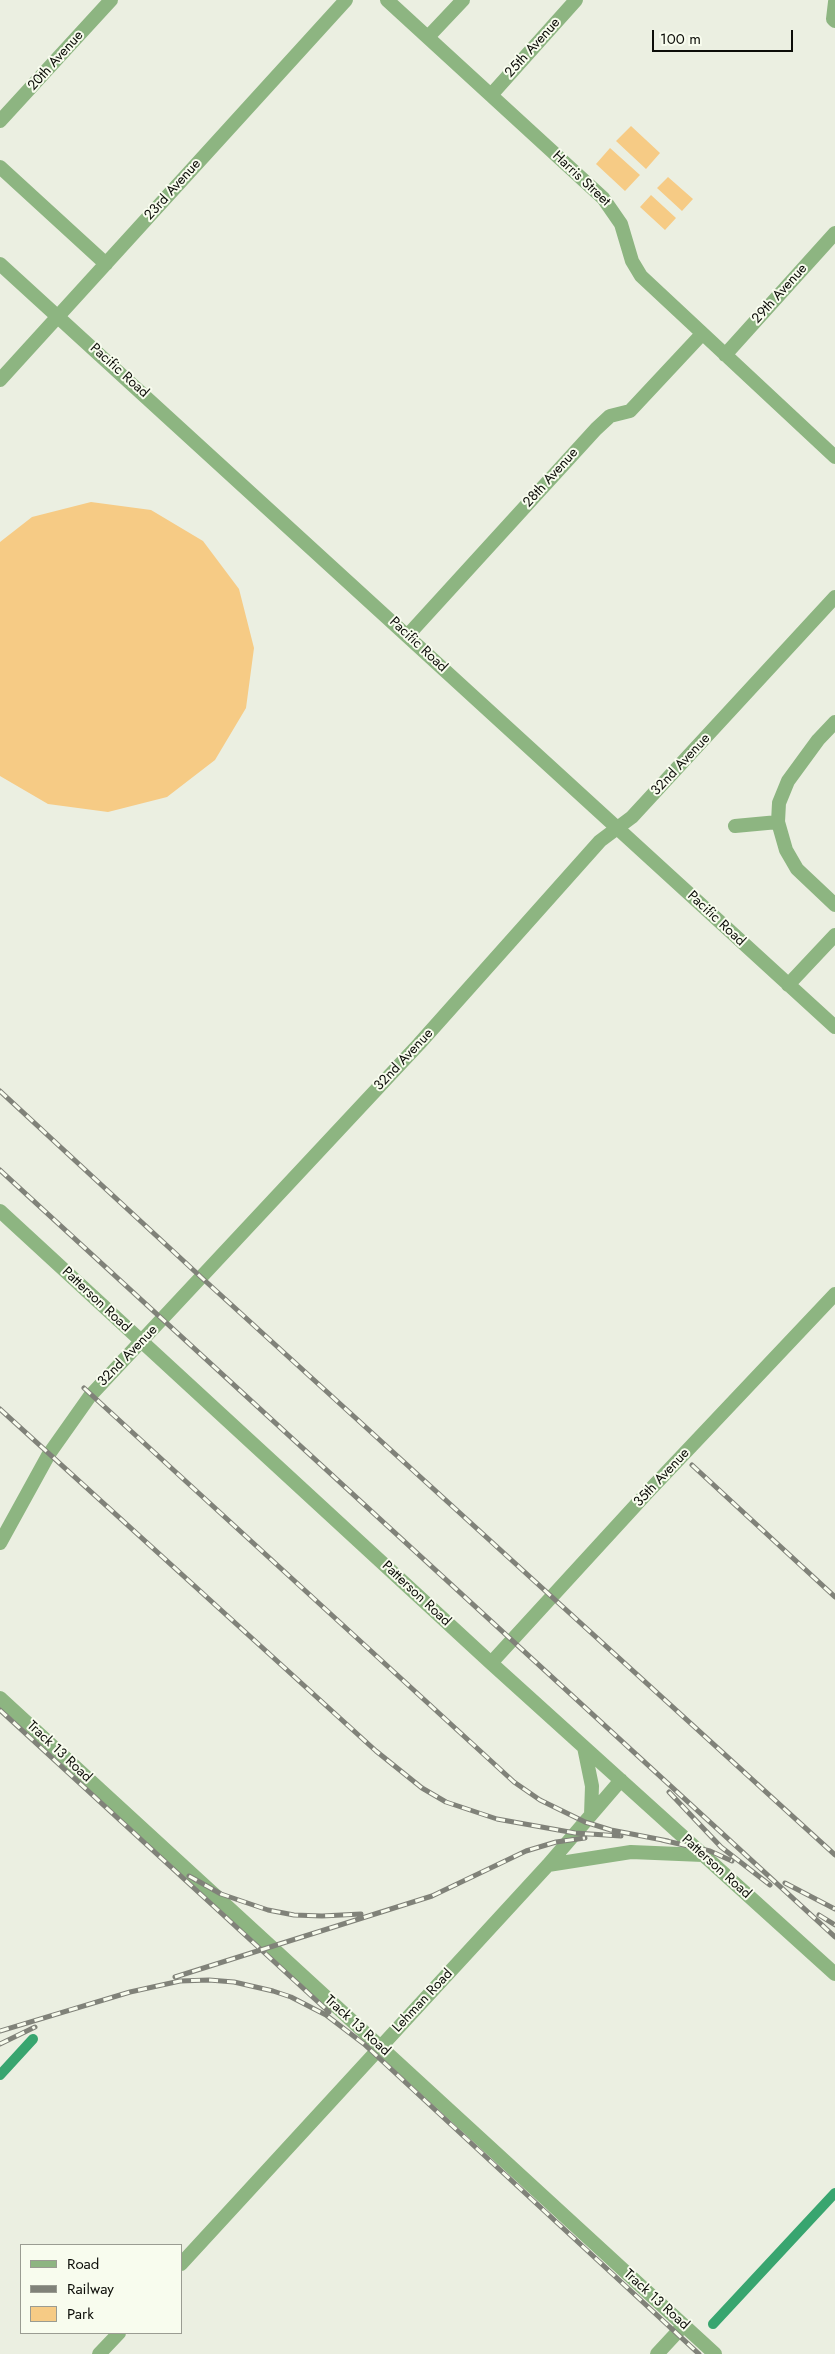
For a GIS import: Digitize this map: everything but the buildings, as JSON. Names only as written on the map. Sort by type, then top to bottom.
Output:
[{"type":"street","name":"20th Avenue","points":[[0,121],[111,0]]},
{"type":"street","name":"23rd Avenue","points":[[0,380],[346,0]]},
{"type":"street","name":"Harris Street","points":[[387,0],[604,198],[622,224],[635,269],[835,457]]},
{"type":"street","points":[[428,37],[463,0]]},
{"type":"street","name":"25th Avenue","points":[[491,95],[576,0]]},
{"type":"street","points":[[834,20],[835,2]]},
{"type":"street","points":[[0,167],[106,264]]},
{"type":"street","name":"29th Avenue","points":[[725,355],[835,233]]},
{"type":"street","name":"Pacific Road","points":[[2,270],[59,316],[788,986],[835,1027]]},
{"type":"street","name":"28th Avenue","points":[[408,635],[596,429],[610,416],[630,411],[702,334]]},
{"type":"street","name":"32nd Avenue","points":[[0,1543],[14,1521],[49,1454],[90,1396],[420,1044],[600,841],[632,817],[835,597]]},
{"type":"street","points":[[835,722],[818,740],[788,781],[779,803],[778,822],[786,850],[797,869],[835,905]]},
{"type":"street","points":[[735,826],[778,822]]},
{"type":"street","points":[[788,986],[835,935]]},
{"type":"street","name":"Patterson Road","points":[[0,1211],[141,1343],[491,1663],[835,1974]]},
{"type":"street","name":"35th Avenue","points":[[491,1663],[646,1494],[835,1294]]},
{"type":"street","name":"Track 13 Road","points":[[0,1698],[715,2354]]},
{"type":"street","points":[[584,1746],[592,1786],[591,1815]]},
{"type":"street","name":"Lehman Road","points":[[182,2263],[548,1865],[622,1780]]},
{"type":"street","points":[[548,1865],[631,1852],[703,1855]]},
{"type":"street","points":[[657,2354],[684,2326]]},
{"type":"street","points":[[99,2354],[117,2334]]},
{"type":"green space","points":[[631,126],[660,153],[646,169],[616,141]]},
{"type":"green space","points":[[610,148],[640,175],[625,191],[596,164]]},
{"type":"green space","points":[[668,177],[693,199],[682,211],[657,188]]},
{"type":"green space","points":[[651,195],[676,218],[665,230],[640,207]]},
{"type":"green space","points":[[91,502],[151,510],[203,541],[239,589],[254,648],[246,708],[215,760],[167,797],[108,812],[48,804],[0,776],[0,542],[32,517]]},
{"type":"waterway","points":[[0,2075],[33,2039]]},
{"type":"waterway","points":[[713,2324],[835,2193]]},
{"type":"railway","points":[[0,1091],[202,1278],[835,1855]]},
{"type":"railway","points":[[0,1170],[835,1937]]},
{"type":"railway","points":[[84,1388],[514,1782],[540,1800],[585,1822],[611,1830],[668,1841]]},
{"type":"railway","points":[[0,1409],[376,1751],[422,1788],[446,1802],[497,1819],[575,1833],[621,1836]]},
{"type":"railway","points":[[692,1465],[835,1597]]},
{"type":"railway","points":[[0,1710],[329,2012]]},
{"type":"railway","points":[[669,1792],[721,1847],[770,1885]]},
{"type":"railway","points":[[175,1977],[432,1896],[526,1851],[556,1842],[585,1838]]},
{"type":"railway","points":[[662,1840],[710,1851],[732,1861]]},
{"type":"railway","points":[[189,1876],[221,1894],[268,1910],[294,1915],[361,1914]]},
{"type":"railway","points":[[785,1883],[835,1909]]},
{"type":"railway","points":[[819,1915],[835,1925]]},
{"type":"railway","points":[[0,2031],[130,1992],[180,1981],[209,1980],[234,1982],[291,1997],[326,2015],[364,2044],[699,2354]]},
{"type":"railway","points":[[0,2044],[35,2027]]}]
